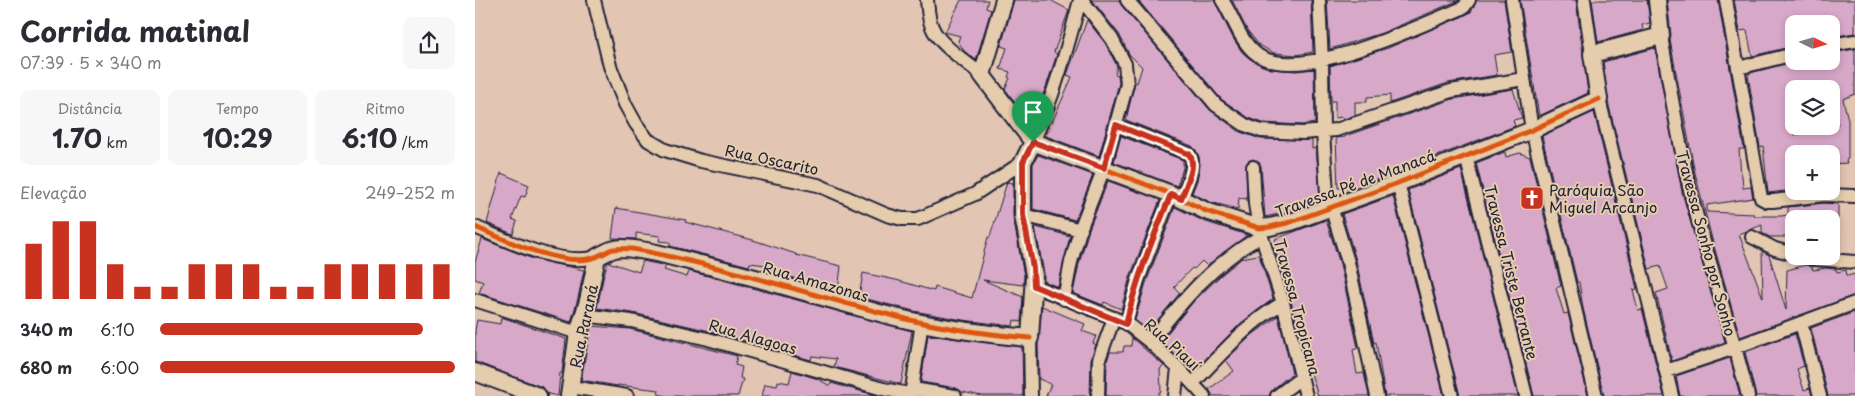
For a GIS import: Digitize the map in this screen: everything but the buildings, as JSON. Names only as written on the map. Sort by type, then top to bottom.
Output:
[{"type":"street","name":"Rua Oscarito","points":[[594,0],[610,66],[625,104],[648,140],[665,150],[701,161],[818,185],[887,215],[902,219],[917,219],[975,194],[1023,162]]},
{"type":"street","points":[[927,0],[932,29],[939,38],[982,75],[1033,142]]},
{"type":"street","points":[[982,75],[1005,0]]},
{"type":"street","points":[[1064,299],[1071,262],[1104,168],[1127,84],[1125,64],[1109,35],[1081,0]]},
{"type":"street","points":[[1031,396],[1030,338],[1034,286],[1033,268],[1023,215],[1023,162],[1046,115],[1081,0]]},
{"type":"street","points":[[1127,0],[1216,105],[1245,125],[1261,131],[1274,133],[1323,132],[1348,127],[1451,91],[1524,78]]},
{"type":"street","points":[[1222,0],[1245,41],[1254,52],[1263,59],[1291,63],[1322,61],[1348,54],[1465,7],[1469,0]]},
{"type":"street","points":[[1319,0],[1325,181],[1348,262],[1377,396]]},
{"type":"street","points":[[1512,0],[1532,130],[1596,396]]},
{"type":"street","points":[[1584,0],[1599,99],[1672,396]]},
{"type":"street","name":"Travessa Sonho por Sonho","points":[[1657,0],[1661,36],[1681,150],[1748,396]]},
{"type":"street","points":[[1726,0],[1761,198],[1773,201],[1824,195],[1855,196]]},
{"type":"street","points":[[1592,54],[1661,36]]},
{"type":"street","points":[[1840,44],[1855,41]]},
{"type":"street","points":[[1738,68],[1785,56]]},
{"type":"street","name":"Travessa Pé de Manacá","points":[[1033,142],[1176,196],[1206,211],[1261,232],[1399,183],[1532,130],[1599,99]]},
{"type":"street","points":[[1116,125],[1189,154],[1193,165],[1176,196],[1138,280],[1126,324]]},
{"type":"street","name":"Travessa Triste Berrante","points":[[1466,156],[1526,396]]},
{"type":"street","name":"Travessa Tropicana","points":[[1253,167],[1255,204],[1261,232],[1283,303],[1306,396]]},
{"type":"street","points":[[1399,183],[1452,396]]},
{"type":"street","points":[[1023,215],[1081,230]]},
{"type":"street","points":[[475,227],[531,250],[571,259],[597,257]]},
{"type":"street","points":[[1150,342],[1195,287],[1261,232]]},
{"type":"street","points":[[1752,238],[1785,251]]},
{"type":"street","name":"Rua Amazonas","points":[[597,257],[611,250],[621,248],[656,254],[753,276],[831,300],[922,322],[961,330],[1030,338]]},
{"type":"street","name":"Rua Paraná","points":[[570,391],[578,332],[584,315],[597,257]]},
{"type":"street","points":[[1840,261],[1855,262]]},
{"type":"street","name":"Rua Piauí","points":[[1034,286],[1126,324],[1150,342],[1204,396]]},
{"type":"street","points":[[475,300],[578,332]]},
{"type":"street","points":[[1193,383],[1249,328],[1283,303]]},
{"type":"street","points":[[1666,371],[1855,303]]},
{"type":"street","name":"Rua Alagoas","points":[[584,315],[631,321],[708,339],[883,389],[911,394],[919,390],[955,396]]},
{"type":"street","points":[[1098,396],[1099,359],[1114,318]]},
{"type":"street","points":[[911,394],[922,322]]},
{"type":"street","points":[[1801,323],[1820,396]]},
{"type":"street","points":[[1175,396],[1178,368]]},
{"type":"street","points":[[475,372],[537,396]]},
{"type":"street","points":[[1277,396],[1301,378]]},
{"type":"street","points":[[570,391],[627,396]]},
{"type":"cycle path","points":[[1033,142],[1171,194],[1206,211],[1259,228],[1291,222],[1398,183],[1532,130],[1599,99]]},
{"type":"cycle path","points":[[475,227],[531,250],[561,258],[588,259],[613,249],[632,249],[731,271],[928,324],[996,335],[1030,338]]},
{"type":"place","name":"Paróquia São Miguel Arcanjo","points":[[1532,198]]},
{"type":"route","points":[[1116,125],[1189,154],[1192,158],[1193,165],[1181,199],[1171,194],[1138,280],[1126,324],[1034,286],[1033,268],[1023,215],[1023,162],[1033,142],[1104,168],[1116,125]]}]
